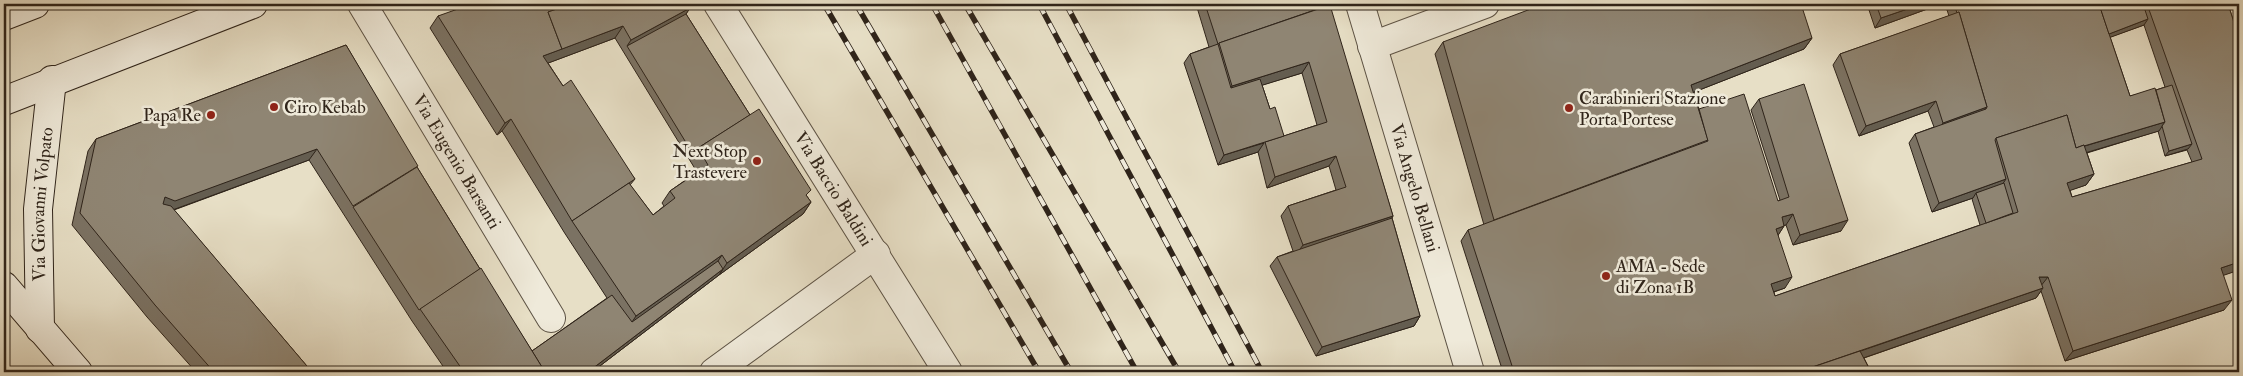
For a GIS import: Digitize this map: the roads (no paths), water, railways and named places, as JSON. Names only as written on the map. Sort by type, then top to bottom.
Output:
[{"type":"street","points":[[4,16],[35,4]]},
{"type":"street","points":[[4,101],[52,80],[253,4]]},
{"type":"street","name":"Via Eugenio Barsanti","points":[[362,4],[551,318]]},
{"type":"street","name":"Via Baccio Baldini","points":[[718,4],[948,372]]},
{"type":"street","name":"Via Angelo Bellani","points":[[1360,4],[1470,372]]},
{"type":"street","points":[[1372,46],[1486,4]]},
{"type":"street","name":"Via Giovanni Volpato","points":[[40,328],[38,209],[52,80]]},
{"type":"street","points":[[714,372],[876,254]]},
{"type":"street","points":[[4,286],[78,372]]},
{"type":"railway","points":[[824,4],[1039,372]]},
{"type":"railway","points":[[856,4],[1071,372]]},
{"type":"railway","points":[[932,4],[1137,372]]},
{"type":"railway","points":[[965,4],[1179,372]]},
{"type":"railway","points":[[1039,4],[1235,372]]},
{"type":"railway","points":[[1066,4],[1262,372]]},
{"type":"place","name":"Ciro Kebab","points":[[274,107]]},
{"type":"place","name":"Carabinieri Stazione Porta Portese","points":[[1569,108]]},
{"type":"place","name":"Papa Re","points":[[211,115]]},
{"type":"place","name":"Next Stop Trastevere","points":[[757,161]]},
{"type":"place","name":"AMA - Sede di Zona 1B","points":[[1606,276]]}]
